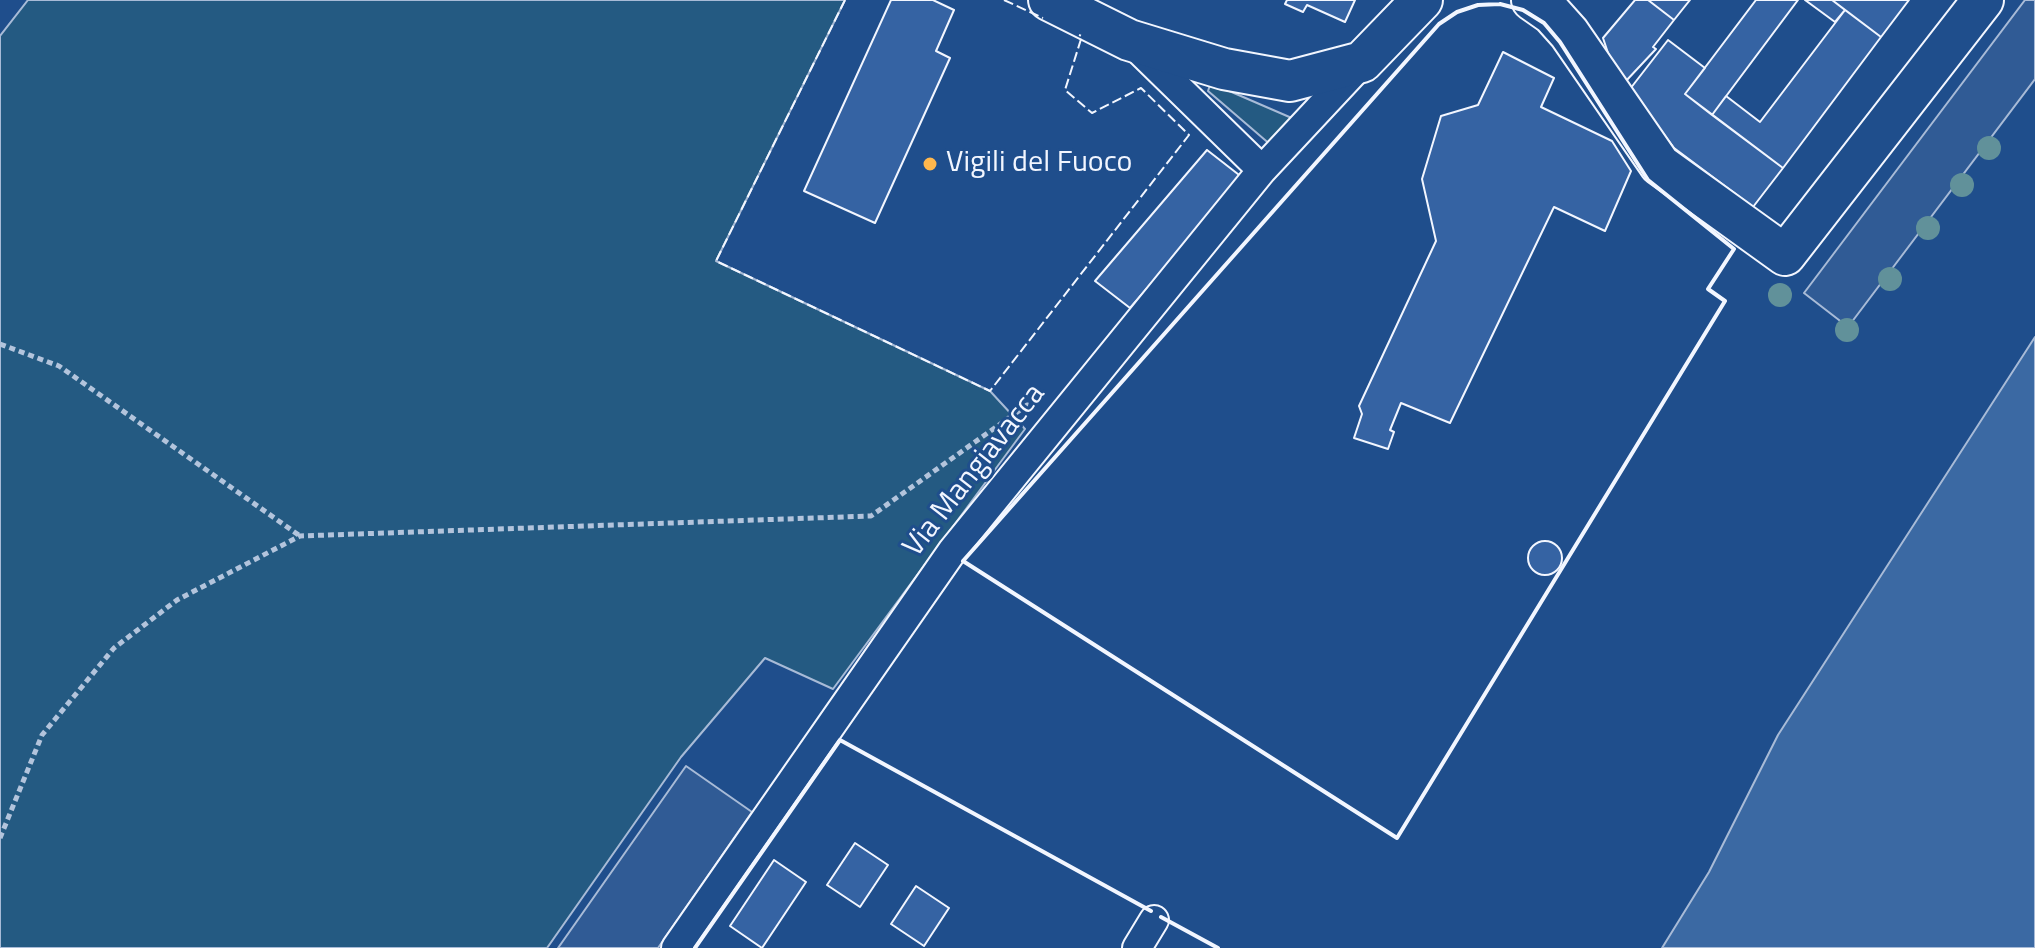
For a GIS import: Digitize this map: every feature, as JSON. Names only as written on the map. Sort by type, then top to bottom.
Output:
[{"type":"main road","points":[[1049,0],[1129,40],[1224,69],[1290,81],[1362,62],[1422,0]]},
{"type":"main road","points":[[1532,0],[1569,33],[1660,165],[1785,255],[1983,0]]},
{"type":"street","points":[[1129,40],[1262,170]]},
{"type":"street","name":"Via Mangiavacca","points":[[676,948],[953,550],[1262,170],[1362,62]]},
{"type":"street","points":[[1137,948],[1154,920]]},
{"type":"path","points":[[0,344],[59,366],[300,536]]},
{"type":"path","points":[[0,838],[42,735],[114,648],[177,600],[300,536],[871,516],[1027,405],[1063,415]]},
{"type":"shaded area","points":[[28,0],[845,0],[716,261],[990,391],[1025,429],[833,689],[765,658],[681,757],[547,948],[0,948],[0,36]]},
{"type":"shaded area","points":[[2025,0],[2035,0],[2035,79],[1848,327],[1804,293]]},
{"type":"shaded area","points":[[1210,85],[1294,119],[1272,146],[1208,91]]},
{"type":"shaded area","points":[[2035,337],[2035,948],[1662,948],[1709,872],[1778,735]]},
{"type":"shaded area","points":[[686,766],[752,812],[658,948],[558,948]]},
{"type":"building","points":[[891,0],[933,0],[954,10],[936,51],[950,58],[875,223],[804,191]]},
{"type":"building","points":[[1287,0],[1355,0],[1345,22],[1307,5],[1303,12],[1285,4]]},
{"type":"building","points":[[1635,0],[1648,0],[1674,20],[1653,47],[1656,49],[1625,82],[1610,59],[1603,38]]},
{"type":"building","points":[[1648,0],[1690,0],[1674,20]]},
{"type":"building","points":[[1756,0],[1798,0],[1712,115],[1685,94]]},
{"type":"building","points":[[1805,0],[1832,0],[1845,10],[1835,22]]},
{"type":"building","points":[[1832,0],[1909,0],[1881,37]]},
{"type":"building","points":[[1845,10],[1881,37],[1783,168],[1712,115],[1726,96],[1760,122]]},
{"type":"building","points":[[1668,40],[1705,68],[1685,94],[1783,168],[1753,207],[1674,148],[1630,89]]},
{"type":"building","points":[[1503,52],[1554,78],[1541,107],[1612,141],[1631,171],[1605,231],[1554,207],[1450,423],[1401,403],[1390,430],[1394,432],[1388,449],[1354,438],[1362,414],[1359,406],[1436,241],[1422,179],[1441,116],[1478,105]]},
{"type":"building","points":[[1207,150],[1243,178],[1130,308],[1095,281]]},
{"type":"building","points":[[1545,541],[1557,546],[1562,558],[1557,570],[1545,575],[1533,570],[1528,558],[1533,546]]},
{"type":"building","points":[[855,843],[888,865],[860,907],[827,885]]},
{"type":"building","points":[[774,860],[806,882],[762,948],[730,926]]},
{"type":"building","points":[[916,886],[949,908],[924,946],[891,924]]},
{"type":"fence","points":[[845,0],[716,261],[990,391],[1189,135],[1141,88],[1092,113],[1065,90],[1082,36],[1079,35]]},
{"type":"fence","points":[[1004,0],[1043,18]]},
{"type":"wall","points":[[1500,4],[1523,10],[1544,23],[1560,42],[1648,180],[1734,249],[1708,289],[1725,301],[1397,838],[963,561],[1439,24],[1457,12],[1478,5],[1500,4]]},
{"type":"wall","points":[[695,948],[840,740],[1151,911]]},
{"type":"wall","points":[[1161,917],[1218,948]]},
{"type":"place","name":"Vigili del Fuoco","points":[[930,164]]}]
